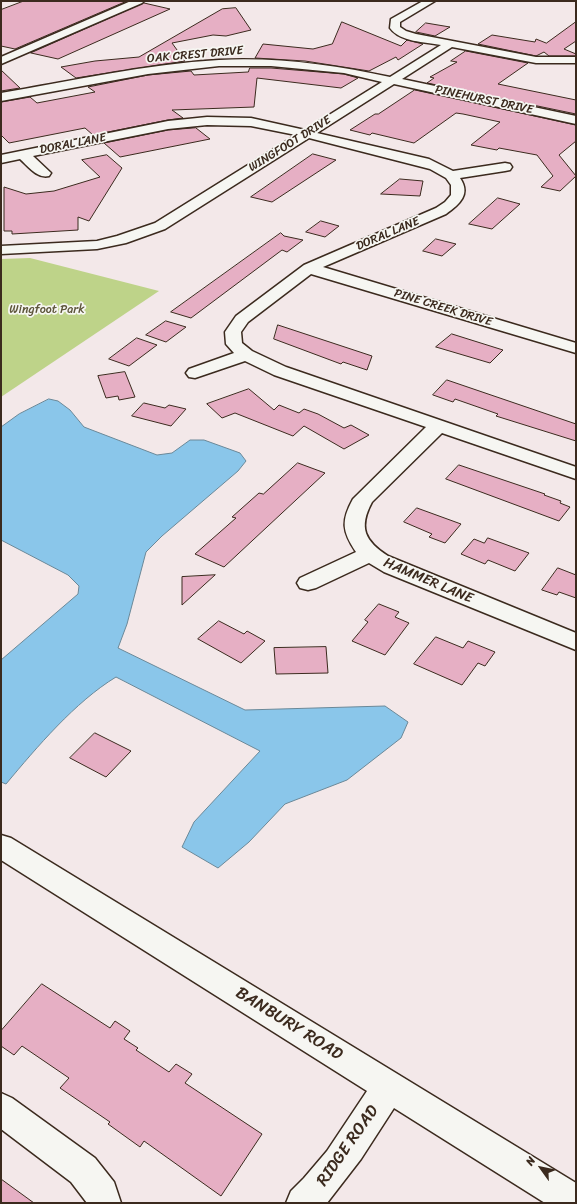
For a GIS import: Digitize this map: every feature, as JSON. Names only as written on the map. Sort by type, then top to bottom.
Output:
[{"type":"street","points":[[1,61],[139,1]]},
{"type":"street","points":[[430,1],[395,21],[395,28],[407,35],[536,60],[576,60]]},
{"type":"street","name":"WINGFOOT DRIVE","points":[[1,250],[97,245],[142,234],[160,226],[450,44]]},
{"type":"street","name":"OAK CREST DRIVE","points":[[1,97],[219,58],[344,70],[391,80]]},
{"type":"street","name":"PINEHURST DRIVE","points":[[391,80],[576,120]]},
{"type":"street","name":"DORAL LANE","points":[[1,159],[168,125],[207,121],[251,122],[307,134],[424,162],[435,166],[451,176],[458,185],[458,196],[450,205],[441,211],[309,268],[242,319],[233,332],[234,344],[246,355],[280,371],[576,473]]},
{"type":"street","points":[[22,154],[44,173]]},
{"type":"street","points":[[451,176],[506,167]]},
{"type":"street","name":"PINE CREEK DRIVE","points":[[309,268],[576,348]]},
{"type":"street","points":[[195,373],[246,355]]},
{"type":"street","name":"HAMMER LANE","points":[[438,426],[363,499],[356,510],[353,521],[357,538],[370,554],[392,567],[576,642]]},
{"type":"street","points":[[308,583],[370,554]]},
{"type":"street","name":"BANBURY ROAD","points":[[1,846],[576,1203]]},
{"type":"street","name":"RIDGE ROAD","points":[[303,1203],[318,1190],[389,1086]]},
{"type":"street","points":[[1,1109],[83,1170],[102,1194],[104,1203]]},
{"type":"green space","name":"Wingfoot Park","points":[[30,258],[159,291],[1,397],[1,259]]},
{"type":"water","points":[[49,399],[58,401],[70,410],[84,427],[157,455],[172,453],[190,440],[204,440],[240,453],[246,461],[238,471],[162,536],[146,552],[127,624],[118,648],[245,710],[385,706],[408,722],[401,738],[347,780],[285,804],[249,842],[218,868],[182,847],[194,822],[260,751],[116,677],[101,687],[71,712],[30,755],[6,784],[1,782],[1,660],[78,594],[79,586],[68,575],[1,540],[1,427],[19,414]]},
{"type":"building","points":[[24,1],[127,1],[15,49],[1,46],[1,10]]},
{"type":"building","points":[[144,3],[170,9],[58,59],[31,53]]},
{"type":"building","points":[[236,8],[251,30],[226,36],[213,35],[172,43],[185,61],[76,78],[61,67],[95,61],[139,57],[222,9]]},
{"type":"building","points":[[342,22],[401,46],[407,40],[423,44],[398,60],[396,57],[369,71],[305,61],[255,58],[263,44],[313,49],[332,44]]},
{"type":"building","points":[[576,22],[576,41],[564,49],[576,54],[576,56],[549,56],[544,52],[536,56],[478,44],[492,35],[535,42],[536,39],[546,43]]},
{"type":"building","points":[[426,23],[450,27],[435,36],[416,32]]},
{"type":"building","points":[[466,51],[528,63],[498,84],[576,100],[576,114],[427,83],[434,78],[430,77],[457,62],[451,61]]},
{"type":"building","points":[[250,68],[271,68],[344,74],[358,78],[341,88],[257,78],[254,107],[172,110],[183,118],[93,135],[85,128],[9,143],[1,135],[1,102],[30,97],[37,103],[95,92],[88,87],[148,75],[191,71],[194,75],[248,72]]},
{"type":"building","points":[[1,70],[20,88],[1,91]]},
{"type":"building","points":[[415,90],[576,125],[576,141],[559,155],[576,176],[560,191],[541,187],[553,176],[537,155],[499,148],[497,150],[471,145],[500,122],[463,114],[456,113],[414,143],[372,133],[370,135],[350,130]]},
{"type":"building","points":[[196,128],[210,139],[120,157],[104,143],[168,130]]},
{"type":"building","points":[[313,154],[336,160],[272,202],[251,197]]},
{"type":"building","points":[[107,155],[122,168],[89,221],[78,217],[78,230],[12,234],[12,231],[4,231],[4,187],[26,194],[54,191],[100,177],[82,160]]},
{"type":"building","points":[[400,179],[423,181],[420,196],[381,194]]},
{"type":"building","points":[[498,198],[520,204],[492,229],[469,224]]},
{"type":"building","points":[[321,221],[339,226],[325,237],[306,232]]},
{"type":"building","points":[[281,233],[284,236],[303,240],[287,252],[282,250],[191,318],[171,312]]},
{"type":"building","points":[[436,239],[456,244],[442,256],[423,251]]},
{"type":"building","points":[[166,321],[186,327],[166,342],[146,335]]},
{"type":"building","points":[[278,325],[372,356],[367,370],[343,362],[341,364],[274,339]]},
{"type":"building","points":[[452,334],[503,350],[490,363],[436,347]]},
{"type":"building","points":[[137,338],[157,345],[129,366],[109,359]]},
{"type":"building","points":[[125,372],[135,397],[119,400],[118,396],[106,398],[98,376]]},
{"type":"building","points":[[447,380],[576,424],[576,441],[496,416],[498,414],[455,399],[453,402],[433,395]]},
{"type":"building","points":[[249,389],[274,410],[279,405],[299,413],[304,409],[318,414],[344,428],[351,425],[369,435],[344,449],[304,426],[293,436],[235,413],[222,418],[207,404]]},
{"type":"building","points":[[144,403],[165,408],[169,405],[186,409],[171,426],[132,416]]},
{"type":"building","points":[[298,463],[325,473],[224,567],[195,554],[236,518],[232,517],[259,493],[263,494]]},
{"type":"building","points":[[459,465],[545,494],[544,495],[561,501],[560,503],[570,507],[559,521],[446,479]]},
{"type":"building","points":[[417,508],[461,524],[445,543],[429,537],[432,534],[404,522]]},
{"type":"building","points":[[488,538],[529,553],[515,571],[488,560],[485,564],[461,554],[474,539],[484,543]]},
{"type":"building","points":[[558,568],[576,575],[576,598],[559,592],[557,595],[542,590]]},
{"type":"building","points":[[215,575],[182,605],[182,577]]},
{"type":"building","points":[[379,604],[399,612],[395,617],[409,623],[385,655],[352,641],[368,622],[365,620]]},
{"type":"building","points":[[219,621],[244,634],[247,631],[265,641],[241,663],[198,639]]},
{"type":"building","points":[[436,637],[463,648],[468,641],[495,652],[485,666],[478,663],[462,685],[414,664]]},
{"type":"building","points":[[326,647],[328,673],[276,674],[274,648]]},
{"type":"building","points":[[95,733],[131,751],[106,777],[70,758]]},
{"type":"building","points":[[42,984],[110,1028],[115,1021],[130,1031],[124,1039],[138,1048],[136,1050],[169,1072],[176,1064],[192,1074],[185,1083],[262,1134],[221,1196],[144,1141],[140,1147],[108,1124],[110,1122],[60,1088],[69,1078],[22,1046],[14,1055],[1,1046],[1,1031]]},
{"type":"building","points":[[1,1179],[34,1203],[1,1203]]}]
